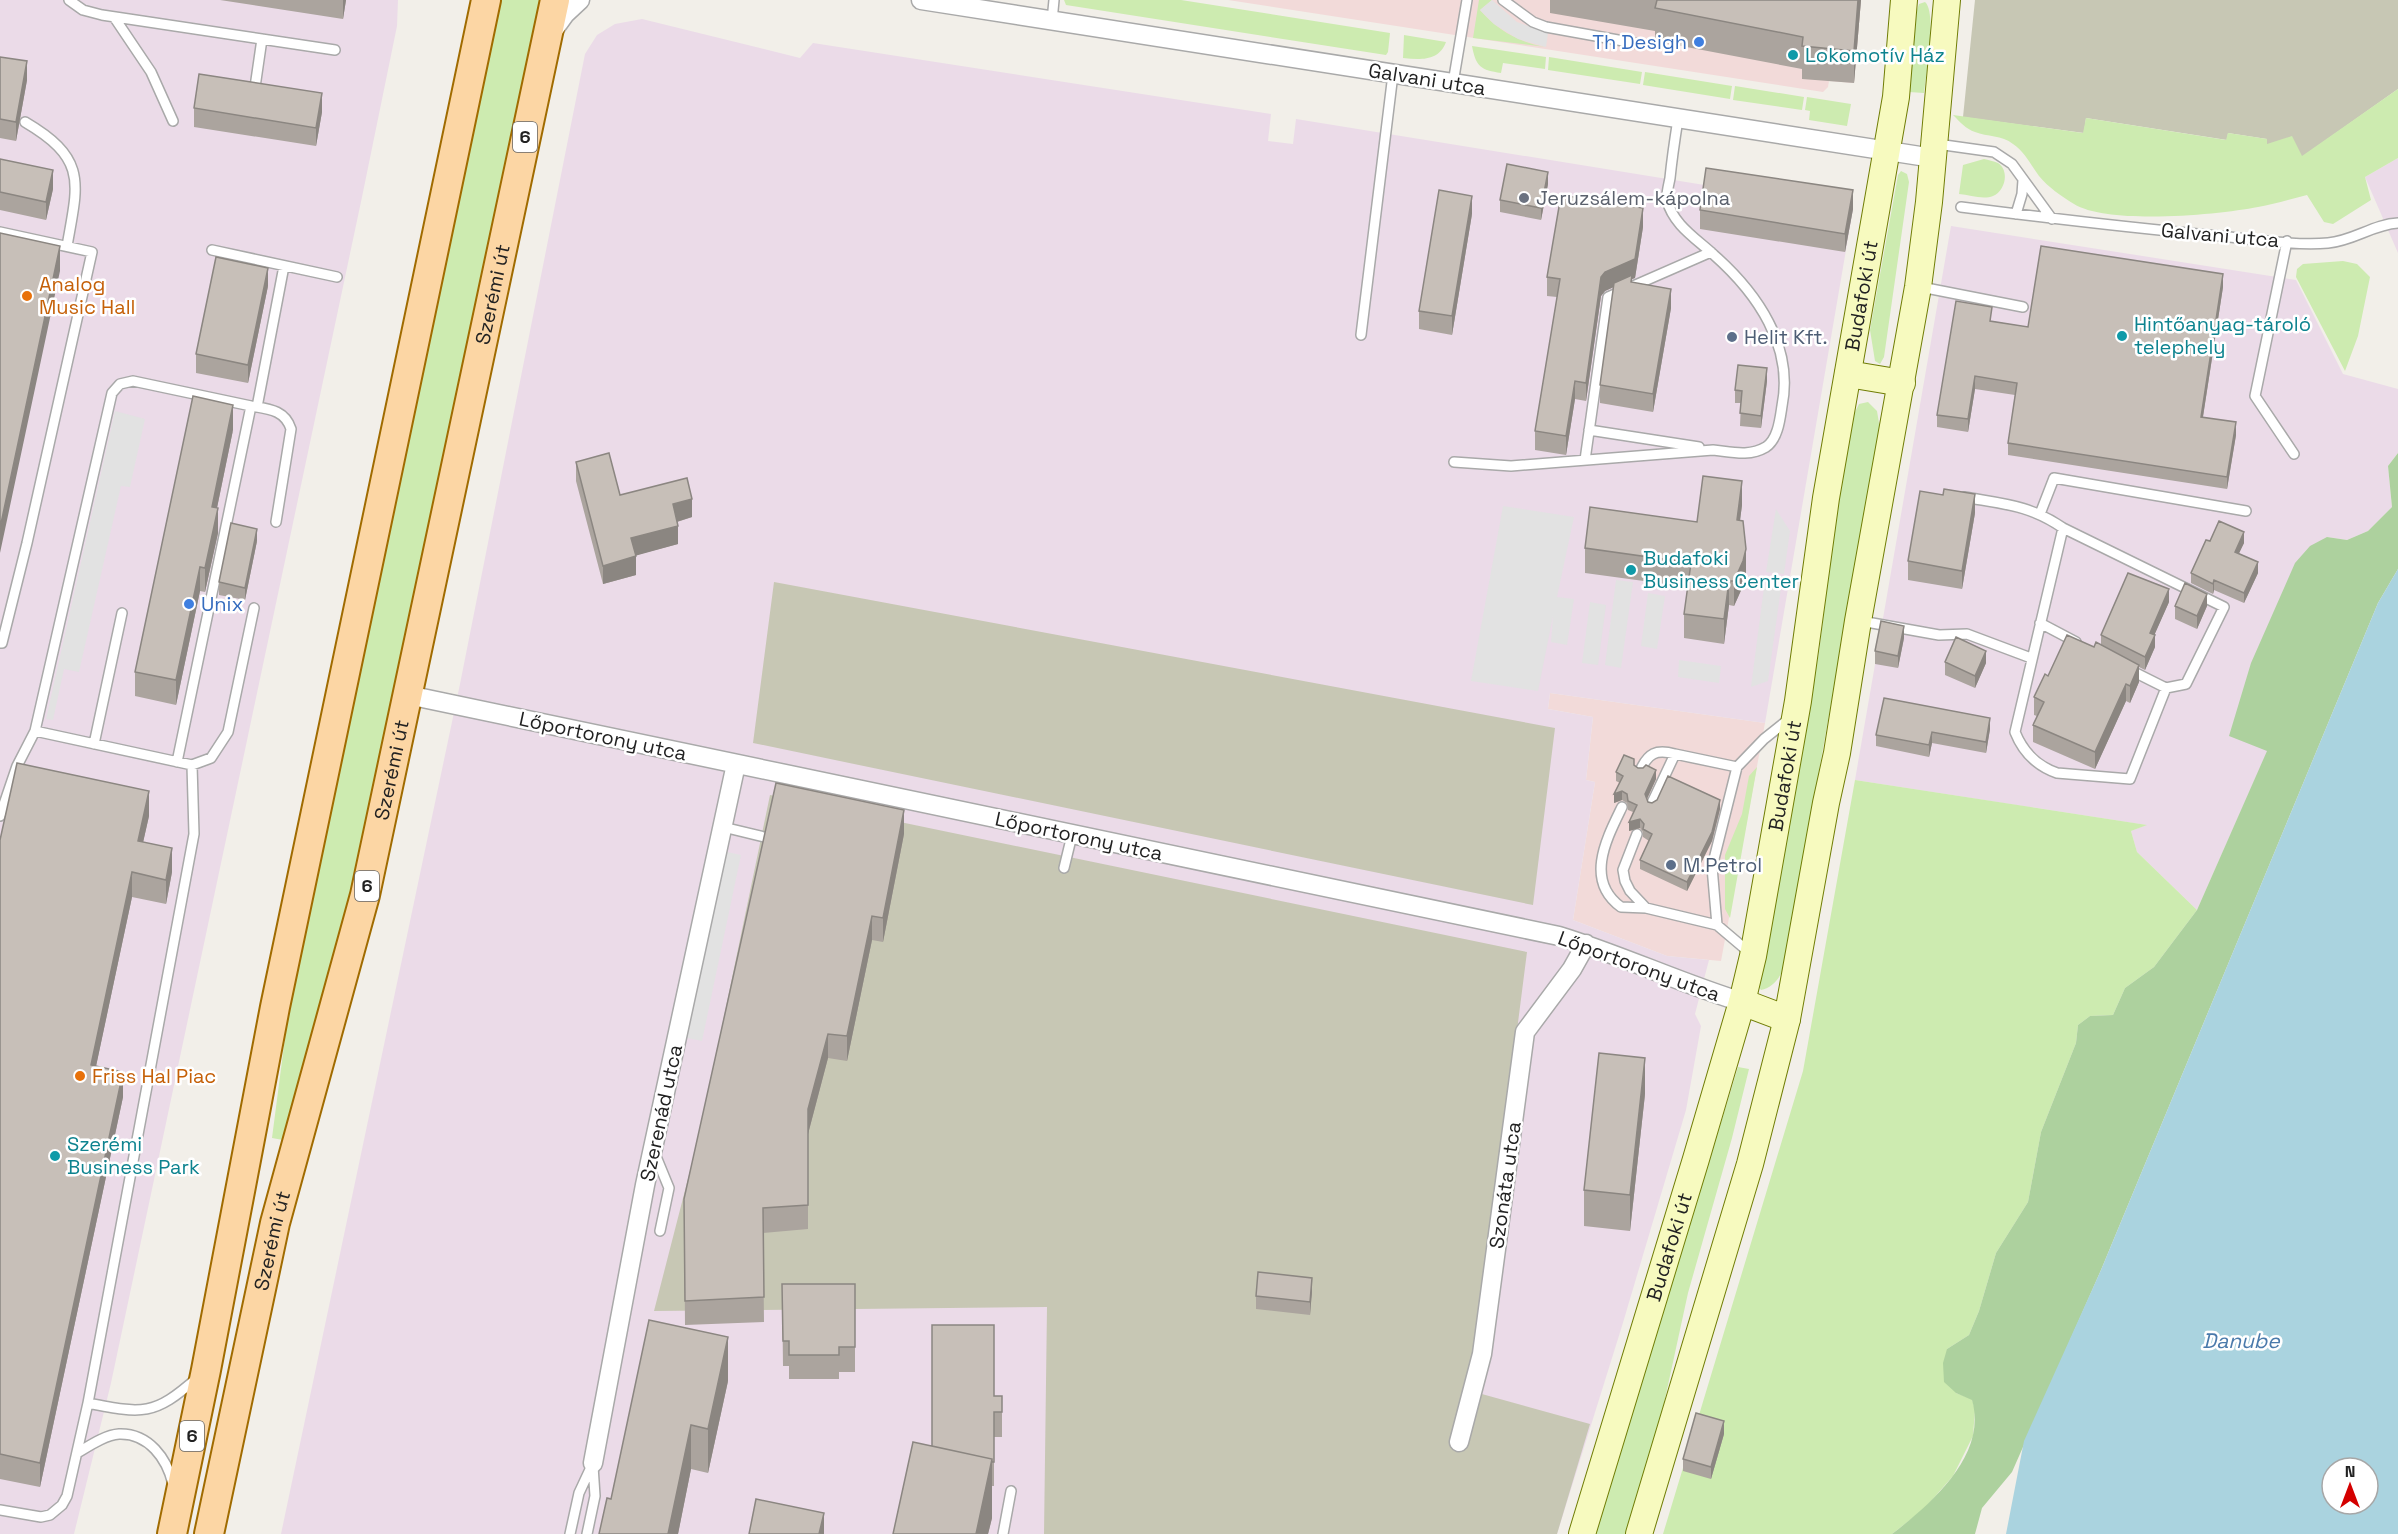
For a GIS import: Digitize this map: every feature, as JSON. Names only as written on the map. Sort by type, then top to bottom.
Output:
[{"type":"main road","name":"Szerémi út","points":[[172,1534],[206,1370],[275,1007],[486,0]]},
{"type":"main road","name":"Szerémi út","points":[[209,1534],[275,1223],[313,1080],[349,958],[408,695],[555,0]]},
{"type":"main road","name":"Budafoki út","points":[[1582,1534],[1754,956],[1796,714],[1816,560],[1896,98],[1904,0]]},
{"type":"main road","points":[[1639,1534],[1750,1164],[1787,1020],[1837,753],[1858,621],[1918,287],[1934,151],[1947,0]]},
{"type":"main road","points":[[1848,374],[1902,382]]},
{"type":"main road","points":[[1742,1002],[1787,1020]]},
{"type":"street","points":[[546,40],[580,0]]},
{"type":"street","name":"Galvani utca","points":[[921,0],[1887,151],[1934,151]]},
{"type":"street","name":"Lőportorony utca","points":[[408,695],[1559,936],[1742,1002]]},
{"type":"street","name":"Szerenád utca","points":[[592,1463],[653,1149],[736,764]]},
{"type":"street","name":"Szonáta utca","points":[[1459,1442],[1482,1353],[1525,1032],[1572,969],[1586,944]]},
{"type":"lane","points":[[69,0],[83,10],[114,17],[335,50]]},
{"type":"lane","points":[[1052,21],[1054,0]]},
{"type":"lane","points":[[1453,83],[1467,0]]},
{"type":"lane","points":[[1503,0],[1533,22],[1546,27],[1640,44]]},
{"type":"lane","points":[[114,17],[151,72],[173,121]]},
{"type":"lane","points":[[254,94],[262,39]]},
{"type":"lane","points":[[1361,335],[1393,74]]},
{"type":"lane","points":[[1589,430],[1745,454],[1760,451],[1772,443],[1778,428],[1785,393],[1785,367],[1777,341],[1757,299],[1712,252],[1691,236],[1675,218],[1667,199],[1678,118]]},
{"type":"lane","points":[[25,122],[56,143],[67,157],[74,175],[76,191],[67,246]]},
{"type":"lane","name":"Galvani utca","points":[[1934,151],[1994,152],[2012,164],[2052,219]]},
{"type":"lane","points":[[2016,214],[2022,194],[2023,180]]},
{"type":"lane","name":"Galvani utca","points":[[1961,207],[2052,219],[2287,242],[2328,243],[2355,237],[2385,224],[2398,223]]},
{"type":"lane","points":[[0,232],[92,252],[27,543],[1,645]]},
{"type":"lane","points":[[2287,242],[2255,396],[2294,454]]},
{"type":"lane","points":[[212,250],[337,277]]},
{"type":"lane","points":[[1585,460],[1608,297],[1712,252]]},
{"type":"lane","points":[[177,762],[284,266]]},
{"type":"lane","points":[[1918,287],[2023,307]]},
{"type":"lane","points":[[0,816],[17,766],[35,731],[115,388],[125,382],[141,381],[281,412],[289,422],[291,429],[276,522]]},
{"type":"lane","points":[[1454,462],[1511,466],[1713,450]]},
{"type":"lane","points":[[2040,514],[2054,478],[2246,512]]},
{"type":"lane","points":[[1957,496],[2026,508],[2224,607],[2186,684],[2166,688],[2124,667]]},
{"type":"lane","points":[[2063,528],[2015,732],[2023,748],[2038,764],[2057,773],[2130,779],[2166,688]]},
{"type":"lane","points":[[35,731],[192,765],[210,758],[228,732],[254,608]]},
{"type":"lane","points":[[94,744],[122,613]]},
{"type":"lane","points":[[1858,621],[1939,636],[1967,634],[2031,658]]},
{"type":"lane","points":[[2040,623],[2082,645]]},
{"type":"lane","points":[[1716,926],[1712,867],[1737,767],[1764,739],[1796,714]]},
{"type":"lane","points":[[1640,771],[1648,755],[1656,751],[1737,767]]},
{"type":"lane","points":[[1651,805],[1675,754]]},
{"type":"lane","points":[[0,1510],[33,1517],[50,1515],[57,1510],[67,1496],[88,1404],[194,834],[192,765]]},
{"type":"lane","points":[[1622,807],[1603,848],[1600,866],[1608,894],[1621,907],[1646,908],[1716,926],[1754,956]]},
{"type":"lane","points":[[723,826],[764,837]]},
{"type":"lane","points":[[1637,834],[1623,870],[1625,881],[1646,908]]},
{"type":"lane","points":[[1064,868],[1072,835]]},
{"type":"lane","points":[[653,1149],[669,1188],[660,1231]]},
{"type":"lane","points":[[88,1404],[132,1412],[154,1408],[174,1398],[206,1370]]},
{"type":"lane","points":[[77,1453],[117,1434],[142,1439],[161,1455],[170,1471],[178,1503]]},
{"type":"lane","points":[[570,1534],[579,1493],[592,1463]]},
{"type":"lane","points":[[587,1534],[595,1496],[592,1463]]},
{"type":"lane","points":[[1003,1534],[1011,1491]]},
{"type":"shaded area","points":[[0,0],[398,0],[397,26],[362,197],[111,1383],[74,1534],[0,1534]]},
{"type":"shaded area","points":[[1228,0],[1861,0],[1854,83],[1829,81],[1828,87],[1823,92]]},
{"type":"shaded area","points":[[1492,0],[1517,22],[1548,33],[1546,47],[1518,39],[1494,24],[1480,10]]},
{"type":"shaded area","points":[[1975,0],[2398,0],[2398,89],[2302,157],[2267,144],[2267,139],[2228,133],[2227,140],[2086,118],[2084,133],[1963,117]]},
{"type":"shaded area","points":[[642,19],[800,58],[813,43],[1271,114],[1268,141],[1293,144],[1296,119],[1853,209],[1765,723],[1550,693],[1548,709],[1593,717],[1586,780],[1595,782],[1573,920],[1667,956],[1709,960],[1695,1014],[1701,1026],[1686,1110],[1557,1534],[281,1534],[460,684],[585,54],[597,35],[615,24]]},
{"type":"shaded area","points":[[2398,158],[2398,253],[2365,177]]},
{"type":"shaded area","points":[[1951,226],[2296,280],[2343,374],[2398,389],[2398,453],[2388,466],[2392,507],[2368,531],[2347,540],[2327,537],[2268,750],[2197,910],[2137,852],[2131,831],[2146,825],[1855,780]]},
{"type":"shaded area","points":[[115,411],[145,419],[130,487],[121,486],[79,672],[64,669],[53,720],[46,719]]},
{"type":"shaded area","points":[[1503,506],[1574,517],[1557,597],[1574,599],[1567,645],[1551,642],[1553,616],[1538,691],[1471,681]]},
{"type":"shaded area","points":[[1776,509],[1790,531],[1784,574],[1766,572]]},
{"type":"shaded area","points":[[1616,580],[1633,582],[1621,668],[1605,665]]},
{"type":"shaded area","points":[[774,582],[1555,728],[1533,905],[753,743]]},
{"type":"shaded area","points":[[1764,587],[1781,588],[1768,681],[1751,687]]},
{"type":"shaded area","points":[[1648,593],[1665,596],[1657,649],[1641,646]]},
{"type":"shaded area","points":[[1590,602],[1606,605],[1598,665],[1582,663]]},
{"type":"shaded area","points":[[1679,660],[1721,666],[1719,683],[1678,677]]},
{"type":"shaded area","points":[[1550,693],[1765,723],[1721,961],[1667,956],[1573,920],[1595,782],[1586,780],[1593,717],[1548,709]]},
{"type":"shaded area","points":[[770,795],[1527,952],[1471,1391],[1590,1424],[1557,1534],[1044,1534],[1047,1307],[654,1311],[700,1132]]},
{"type":"shaded area","points":[[718,850],[741,855],[702,1041],[678,1036]]},
{"type":"green space","points":[[501,0],[541,0],[352,898],[283,1140],[272,1138],[289,1007],[496,13]]},
{"type":"green space","points":[[1064,0],[1181,0],[1390,33],[1388,52],[1386,55],[1066,5]]},
{"type":"green space","points":[[1479,0],[1492,0],[1480,10],[1501,29],[1518,39],[1546,47],[1473,38]]},
{"type":"green space","points":[[1925,2],[1930,18],[1930,30],[1924,93],[1909,92],[1917,10],[1919,4]]},
{"type":"green space","points":[[1404,35],[1446,42],[1439,53],[1429,58],[1403,58]]},
{"type":"green space","points":[[1472,46],[1546,57],[1545,69],[1503,63],[1501,73],[1484,69],[1475,59]]},
{"type":"green space","points":[[1549,57],[1642,72],[1640,84],[1548,70]]},
{"type":"green space","points":[[1645,72],[1732,86],[1730,99],[1643,85]]},
{"type":"green space","points":[[1735,86],[1804,97],[1802,110],[1733,100]]},
{"type":"green space","points":[[2398,89],[2398,158],[2365,177],[2371,200],[2333,224],[2324,222],[2307,195],[2258,207],[2191,215],[2137,216],[2090,210],[2074,204],[2051,188],[2013,144],[2004,139],[1972,131],[1953,115],[2083,133],[2086,118],[2226,140],[2228,133],[2267,139],[2267,144],[2292,136],[2302,156]]},
{"type":"green space","points":[[1807,97],[1851,104],[1847,126],[1809,120],[1810,111],[1805,110]]},
{"type":"green space","points":[[1984,159],[1996,162],[2002,167],[2005,176],[2001,190],[1985,198],[1959,194],[1963,165]]},
{"type":"green space","points":[[1901,171],[1907,174],[1909,182],[1884,357],[1880,364],[1875,361],[1870,330],[1898,175]]},
{"type":"green space","points":[[2343,261],[2357,264],[2370,277],[2358,336],[2345,371],[2296,277],[2297,269],[2303,264]]},
{"type":"green space","points":[[1868,402],[1877,411],[1880,429],[1784,967],[1775,982],[1761,990],[1759,987],[1819,652],[1835,523],[1854,414],[1859,404]]},
{"type":"green space","points":[[2398,453],[2398,569],[2378,603],[2101,1270],[2012,1472],[1982,1508],[1975,1534],[1892,1534],[1939,1493],[1964,1459],[1972,1440],[1975,1420],[1972,1400],[1956,1393],[1944,1382],[1943,1363],[1947,1349],[1969,1335],[1979,1311],[1996,1253],[2028,1202],[2041,1132],[2076,1043],[2078,1025],[2090,1016],[2113,1015],[2125,988],[2154,967],[2197,910],[2267,751],[2229,736],[2251,663],[2295,563],[2310,546],[2327,537],[2347,540],[2368,531],[2392,507],[2388,466]]},
{"type":"green space","points":[[1757,767],[1730,918],[1725,909],[1725,855],[1742,814],[1749,776]]},
{"type":"green space","points":[[1855,780],[2147,825],[2131,831],[2137,852],[2197,910],[2154,967],[2125,988],[2113,1015],[2090,1016],[2078,1025],[2076,1043],[2041,1132],[2028,1202],[1996,1253],[1979,1311],[1969,1335],[1947,1349],[1956,1393],[1972,1399],[1975,1410],[1973,1436],[1953,1476],[1924,1509],[1892,1534],[1663,1534],[1803,1071]]},
{"type":"green space","points":[[1738,1067],[1749,1069],[1688,1293],[1663,1408],[1625,1534],[1595,1534]]},
{"type":"water","name":"Danube","points":[[2398,569],[2398,1534],[2006,1534],[2024,1441],[2101,1270],[2378,603]]},
{"type":"building","points":[[1657,0],[1858,0],[1854,51],[1802,46],[1803,37],[1655,8]]},
{"type":"building","points":[[0,57],[27,61],[16,122],[0,119]]},
{"type":"building","points":[[199,74],[322,93],[316,128],[194,108]]},
{"type":"building","points":[[0,159],[53,170],[46,202],[0,192]]},
{"type":"building","name":"Jeruzsálem-kápolna","points":[[1507,164],[1548,172],[1541,208],[1500,200]]},
{"type":"building","points":[[1706,168],[1853,190],[1845,234],[1700,210]]},
{"type":"building","points":[[1439,190],[1472,196],[1452,316],[1419,311]]},
{"type":"building","points":[[1561,195],[1643,208],[1635,259],[1605,272],[1601,277],[1586,383],[1575,381],[1566,436],[1535,431],[1560,279],[1547,277]]},
{"type":"building","points":[[0,233],[60,246],[0,528]]},
{"type":"building","points":[[2041,246],[2223,274],[2201,417],[2236,422],[2227,477],[2008,443],[2017,383],[1975,376],[1968,419],[1937,415],[1956,301],[1992,307],[1990,321],[2028,327]]},
{"type":"building","points":[[216,257],[268,268],[248,365],[196,354]]},
{"type":"building","points":[[1632,275],[1631,282],[1671,289],[1653,394],[1600,385],[1614,283]]},
{"type":"building","points":[[1738,365],[1767,368],[1761,416],[1740,413],[1742,391],[1735,390]]},
{"type":"building","points":[[193,396],[233,405],[212,507],[218,508],[205,568],[200,567],[176,680],[135,672]]},
{"type":"building","points":[[609,453],[620,495],[687,478],[692,499],[673,504],[678,526],[631,538],[636,556],[603,566],[576,462]]},
{"type":"building","points":[[1703,476],[1742,481],[1737,520],[1743,521],[1746,549],[1734,581],[1729,581],[1724,619],[1684,614],[1691,563],[1585,548],[1590,507],[1697,522]]},
{"type":"building","points":[[1944,489],[1975,494],[1962,571],[1908,561],[1920,491],[1943,495]]},
{"type":"building","points":[[2219,521],[2244,532],[2235,552],[2258,562],[2244,593],[2214,580],[2213,584],[2191,573],[2206,540],[2210,541]]},
{"type":"building","points":[[231,523],[257,529],[245,588],[219,582]]},
{"type":"building","points":[[2128,573],[2169,589],[2150,633],[2155,635],[2145,657],[2101,635]]},
{"type":"building","points":[[2185,583],[2207,594],[2197,616],[2175,606]]},
{"type":"building","points":[[1881,621],[1904,626],[1898,656],[1875,651]]},
{"type":"building","points":[[2067,635],[2094,647],[2096,642],[2139,665],[2130,686],[2126,684],[2095,752],[2033,725],[2044,702],[2034,697],[2045,674],[2048,676]]},
{"type":"building","points":[[1956,637],[1986,651],[1975,676],[1945,662]]},
{"type":"building","points":[[1884,698],[1990,718],[1986,742],[1932,732],[1929,745],[1876,735]]},
{"type":"building","points":[[1624,755],[1634,759],[1634,765],[1638,768],[1646,765],[1656,770],[1645,794],[1648,802],[1652,803],[1657,800],[1668,776],[1720,800],[1712,832],[1687,882],[1640,860],[1652,834],[1643,829],[1644,824],[1640,819],[1629,822],[1637,805],[1628,801],[1627,794],[1622,791],[1614,794],[1623,776],[1616,772]]},
{"type":"building","name":"Szerémi Business Park","points":[[17,763],[149,791],[138,841],[172,848],[166,880],[132,872],[91,1065],[123,1072],[40,1463],[0,1454],[0,840]]},
{"type":"building","points":[[776,783],[904,810],[883,918],[872,916],[847,1036],[828,1034],[808,1109],[808,1205],[763,1208],[764,1297],[685,1301],[684,1199]]},
{"type":"building","points":[[1599,1053],[1645,1058],[1630,1195],[1584,1190]]},
{"type":"building","points":[[1258,1272],[1312,1278],[1310,1302],[1256,1296]]},
{"type":"building","points":[[782,1284],[855,1284],[855,1347],[839,1347],[839,1355],[789,1355],[789,1341],[783,1341]]},
{"type":"building","points":[[649,1320],[728,1337],[708,1429],[691,1425],[668,1534],[599,1534],[607,1498],[611,1499]]},
{"type":"building","points":[[932,1325],[994,1325],[994,1396],[1002,1396],[1002,1412],[994,1412],[994,1462],[992,1459],[932,1446]]},
{"type":"building","points":[[1696,1413],[1724,1421],[1711,1467],[1683,1459]]},
{"type":"building","points":[[913,1442],[992,1459],[976,1534],[893,1534]]},
{"type":"building","points":[[756,1499],[824,1513],[819,1534],[749,1534]]},
{"type":"place","name":"Th Desigh","points":[[1699,42]]},
{"type":"place","name":"Lokomotív Ház","points":[[1793,55]]},
{"type":"place","name":"Jeruzsálem-kápolna","points":[[1524,198]]},
{"type":"place","name":"Analog Music Hall","points":[[27,296]]},
{"type":"place","name":"Hintőanyag-tároló telephely","points":[[2122,336]]},
{"type":"place","name":"Helit Kft.","points":[[1732,337]]},
{"type":"place","name":"Budafoki Business Center","points":[[1631,570]]},
{"type":"place","name":"Unix","points":[[189,604]]},
{"type":"place","name":"M.Petrol","points":[[1671,865]]},
{"type":"place","name":"Friss Hal Piac","points":[[80,1076]]},
{"type":"place","name":"Szerémi Business Park","points":[[55,1156]]}]
